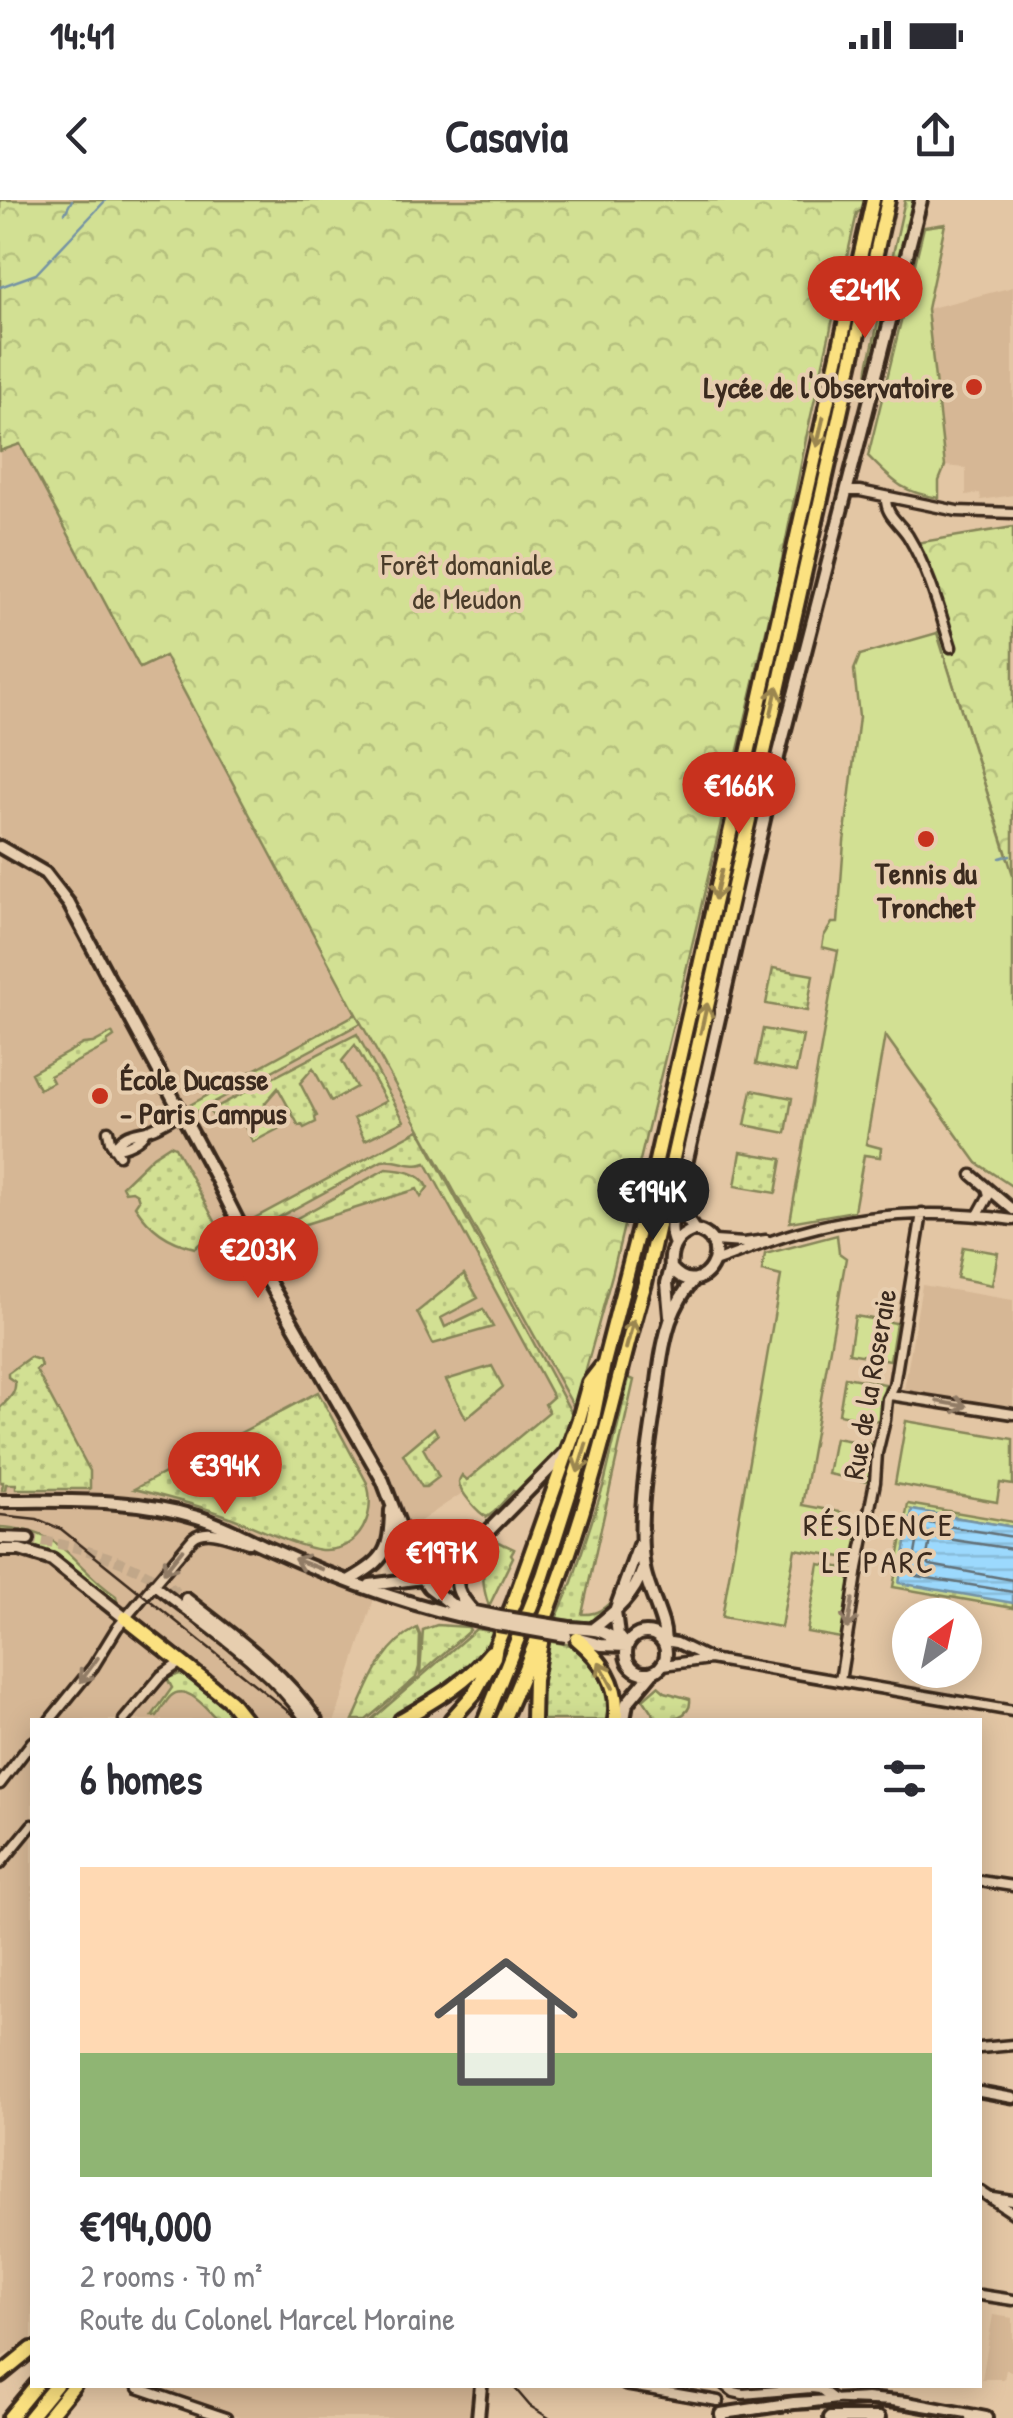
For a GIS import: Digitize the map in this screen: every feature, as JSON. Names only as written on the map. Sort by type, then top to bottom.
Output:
[{"type":"highway","points":[[487,1718],[543,1576],[592,1423],[649,1190],[873,200]]},
{"type":"highway","points":[[504,1718],[546,1615],[590,1490],[645,1282],[888,200]]},
{"type":"highway","points":[[453,1718],[479,1686],[494,1658],[580,1419],[589,1382],[604,1363]]},
{"type":"highway","points":[[533,1718],[534,1680],[546,1615]]},
{"type":"highway","points":[[125,1618],[230,1702],[243,1718]]},
{"type":"highway","points":[[571,1634],[593,1653],[610,1680],[616,1696],[615,1718]]},
{"type":"highway","points":[[404,1718],[454,1688],[496,1646]]},
{"type":"highway","points":[[0,2375],[30,2352]]},
{"type":"highway","points":[[9,2418],[34,2388]]},
{"type":"highway","points":[[29,2418],[54,2388]]},
{"type":"highway","points":[[47,2418],[72,2388]]},
{"type":"street","points":[[663,1665],[666,1632],[652,1601],[644,1568],[642,1534],[649,1443],[670,1321],[668,1282],[674,1244],[671,1223],[779,753],[921,200]]},
{"type":"street","points":[[848,490],[957,511],[1013,512]]},
{"type":"street","points":[[886,496],[887,511],[906,532],[926,568],[951,647]]},
{"type":"street","points":[[0,847],[45,873],[62,892],[264,1273],[383,1481],[422,1578],[445,1600],[499,1620]]},
{"type":"street","points":[[108,1131],[117,1152],[122,1138],[181,1113]]},
{"type":"street","points":[[972,1175],[1013,1210]]},
{"type":"street","points":[[978,1215],[989,1195],[987,1188]]},
{"type":"street","points":[[679,1195],[694,1230]]},
{"type":"street","points":[[714,1241],[776,1239],[857,1220],[922,1213],[1013,1220]]},
{"type":"street","name":"Rue de la Roseraie","points":[[840,1681],[922,1213]]},
{"type":"street","points":[[670,1321],[692,1281],[708,1272],[716,1247],[703,1232],[694,1230],[674,1244]]},
{"type":"street","points":[[714,1262],[776,1239]]},
{"type":"street","points":[[671,1268],[682,1279],[692,1281]]},
{"type":"street","points":[[890,1395],[1013,1414]]},
{"type":"street","points":[[364,1586],[422,1578],[460,1560],[567,1451]]},
{"type":"street","points":[[0,1500],[115,1502],[156,1507],[219,1524],[267,1548],[450,1615],[571,1634],[600,1645],[627,1646]]},
{"type":"street","points":[[350,1580],[370,1568],[387,1548],[392,1503]]},
{"type":"street","points":[[397,1516],[422,1555],[435,1564],[493,1526]]},
{"type":"street","points":[[52,1718],[93,1667],[125,1618],[199,1532],[267,1548]]},
{"type":"street","points":[[627,1646],[618,1635],[615,1611],[642,1534]]},
{"type":"street","points":[[0,1538],[28,1539]]},
{"type":"street","points":[[0,1550],[37,1554],[52,1560],[125,1618]]},
{"type":"street","points":[[460,1560],[457,1586],[461,1598],[475,1612]]},
{"type":"street","points":[[571,1634],[594,1628],[615,1611],[633,1593],[644,1568]]},
{"type":"street","points":[[153,1584],[257,1667],[304,1718]]},
{"type":"street","points":[[186,1599],[271,1667],[314,1718]]},
{"type":"street","points":[[594,1628],[627,1646]]},
{"type":"street","points":[[652,1673],[639,1672],[629,1664],[627,1646],[635,1636],[647,1633],[664,1642],[677,1642],[710,1659]]},
{"type":"street","points":[[624,1718],[627,1703],[663,1665],[710,1659],[1013,1711]]},
{"type":"street","points":[[126,1718],[161,1676],[181,1662]]},
{"type":"street","points":[[0,1784],[28,1754]]},
{"type":"street","points":[[0,1864],[30,1828]]},
{"type":"street","points":[[982,1881],[1013,1886]]},
{"type":"street","points":[[982,2048],[1013,2046]]},
{"type":"street","points":[[982,2092],[1013,2098]]},
{"type":"street","points":[[982,2193],[1013,2212]]},
{"type":"street","points":[[989,2198],[1013,2200]]},
{"type":"street","points":[[982,2295],[1013,2300]]},
{"type":"street","points":[[138,2388],[226,2418]]},
{"type":"street","points":[[478,2418],[481,2388]]},
{"type":"street","points":[[643,2388],[718,2400]]},
{"type":"street","points":[[721,2388],[718,2400],[722,2416],[835,2400],[896,2402],[986,2418]]},
{"type":"street","points":[[727,2388],[744,2394],[820,2389],[835,2400]]},
{"type":"street","points":[[830,2418],[879,2418]]},
{"type":"shaded area","name":"Lycée de l'Observatoire","points":[[1013,287],[1013,495],[981,500],[980,493],[966,495],[966,468],[945,466],[927,309]]},
{"type":"shaded area","points":[[20,444],[139,667],[165,656],[421,1136],[575,1409],[531,1447],[410,1528],[390,1549],[336,1718],[30,1718],[30,2340],[0,2358],[0,451]]},
{"type":"shaded area","points":[[922,1285],[1013,1300],[1013,1408],[904,1390]]},
{"type":"shaded area","points":[[993,2315],[1013,2318],[1013,2372],[1006,2369],[1004,2379],[982,2379]]},
{"type":"shaded area","points":[[153,2388],[471,2388],[469,2418],[240,2418]]},
{"type":"green space","name":"Forêt domaniale de Meudon","points":[[0,200],[876,200],[857,213],[778,580],[676,1013],[575,1409],[356,1014],[165,656],[140,668],[20,444],[0,451]]},
{"type":"green space","points":[[905,200],[914,200],[866,391],[868,367]]},
{"type":"green space","points":[[945,224],[927,309],[945,466],[939,481],[939,498],[899,484],[868,456],[924,227]]},
{"type":"green space","points":[[1013,527],[1013,907],[1008,858],[937,633],[940,630],[916,543]]},
{"type":"green space","points":[[937,633],[1013,875],[1013,1187],[977,1163],[885,1035],[866,1144],[881,1148],[880,1157],[864,1155],[854,1211],[790,1222],[838,951],[822,947],[832,923],[838,923],[859,717],[854,670],[860,655]]},
{"type":"green space","points":[[773,968],[813,975],[807,1011],[766,1004]]},
{"type":"green space","points":[[356,1014],[361,1023],[194,1113],[190,1105]]},
{"type":"green space","points":[[763,1029],[803,1036],[796,1072],[756,1064]]},
{"type":"green space","points":[[112,1033],[114,1037],[108,1045],[50,1076],[53,1082],[39,1089],[31,1073]]},
{"type":"green space","points":[[357,1034],[404,1121],[365,1140],[354,1118],[386,1101],[355,1045],[342,1061],[356,1087],[331,1101],[313,1068],[300,1083],[317,1116],[316,1122],[304,1128],[299,1126],[278,1088],[265,1103],[278,1129],[253,1142],[236,1110],[222,1126],[209,1111]]},
{"type":"green space","points":[[752,1090],[792,1098],[786,1133],[745,1125]]},
{"type":"green space","points":[[419,1130],[572,1414],[560,1447],[487,1517],[466,1496],[460,1478],[462,1475],[467,1480],[549,1412],[545,1404],[553,1397],[426,1163],[382,1161],[270,1222],[254,1224],[253,1219]]},
{"type":"green space","points":[[170,1145],[175,1147],[218,1227],[216,1239],[205,1239],[195,1248],[153,1228],[135,1206],[137,1194],[125,1192],[122,1186]]},
{"type":"green space","points":[[741,1152],[782,1159],[776,1193],[735,1186]]},
{"type":"green space","points":[[386,1169],[416,1175],[428,1187],[421,1197],[417,1189],[299,1226],[300,1234],[264,1245],[257,1233],[277,1229]]},
{"type":"green space","points":[[837,1235],[839,1253],[846,1258],[802,1505],[861,1516],[854,1559],[795,1549],[781,1627],[722,1617],[781,1276],[762,1271],[765,1254]]},
{"type":"green space","points":[[963,1247],[998,1253],[992,1285],[957,1278]]},
{"type":"green space","points":[[464,1274],[478,1298],[441,1318],[445,1327],[483,1309],[493,1327],[433,1344],[417,1312]]},
{"type":"green space","points":[[855,1316],[896,1323],[890,1360],[849,1353]]},
{"type":"green space","points":[[30,1357],[39,1360],[41,1366],[36,1370],[90,1471],[90,1489],[16,1489],[16,1484],[6,1484],[2,1490],[0,1408],[15,1387],[8,1373]]},
{"type":"green space","points":[[492,1366],[503,1387],[466,1418],[446,1380]]},
{"type":"green space","points":[[845,1377],[885,1384],[880,1421],[839,1414]]},
{"type":"green space","points":[[629,1378],[634,1380],[582,1614],[600,1610],[614,1597],[612,1605],[591,1622],[556,1619],[604,1484]]},
{"type":"green space","points":[[318,1392],[367,1483],[367,1518],[348,1544],[316,1549],[206,1509],[134,1489]]},
{"type":"green space","points":[[906,1421],[1013,1439],[1013,1485],[1000,1483],[997,1502],[895,1484]]},
{"type":"green space","points":[[434,1428],[438,1435],[423,1448],[439,1477],[422,1487],[403,1454]]},
{"type":"green space","points":[[835,1438],[875,1445],[869,1482],[828,1474]]},
{"type":"green space","points":[[908,1504],[1013,1522],[1013,1527],[912,1510],[1013,1603],[1013,1608],[982,1603],[982,1598],[956,1598],[893,1587]]},
{"type":"green space","points":[[0,1527],[23,1530],[40,1535],[54,1542],[117,1600],[58,1558],[27,1548],[29,1532],[0,1531]]},
{"type":"green space","points":[[495,1540],[514,1549],[489,1606],[483,1572]]},
{"type":"green space","points":[[819,1564],[852,1569],[841,1638],[807,1632]]},
{"type":"green space","points":[[437,1625],[470,1630],[420,1674],[423,1630]]},
{"type":"green space","points":[[417,1628],[420,1635],[416,1678],[368,1718],[354,1718],[385,1656]]},
{"type":"green space","points":[[476,1629],[498,1632],[478,1661],[414,1710],[397,1718],[373,1718]]},
{"type":"green space","points":[[547,1641],[571,1645],[586,1654],[605,1682],[611,1718],[537,1718]]},
{"type":"green space","points":[[180,1674],[188,1677],[235,1718],[216,1718],[184,1692],[171,1696],[157,1716],[152,1716],[172,1688],[167,1678]]},
{"type":"green space","points":[[658,1686],[690,1699],[690,1705],[684,1714],[674,1718],[656,1718],[643,1699]]},
{"type":"water","points":[[912,1510],[1013,1527],[1013,1603],[899,1583]]},
{"type":"waterway","points":[[65,213],[72,200]]},
{"type":"waterway","points":[[0,287],[36,274],[106,200]]},
{"type":"waterway","points":[[1000,858],[1010,855]]},
{"type":"tunnel","points":[[28,1539],[111,1558],[186,1599]]},
{"type":"tram line","points":[[0,1515],[37,1519],[61,1529],[297,1718]]},
{"type":"tram line","points":[[515,2388],[530,2406],[549,2418]]},
{"type":"tram line","points":[[732,2418],[839,2404],[890,2406],[965,2418]]},
{"type":"place","name":"Lycée de l'Observatoire","points":[[974,387]]},
{"type":"place","name":"Tennis du Tronchet","points":[[926,839]]},
{"type":"place","name":"École Ducasse - Paris Campus","points":[[100,1096]]},
{"type":"district","name":"RÉSIDENCE LE PARC","points":[[879,1542]]}]
